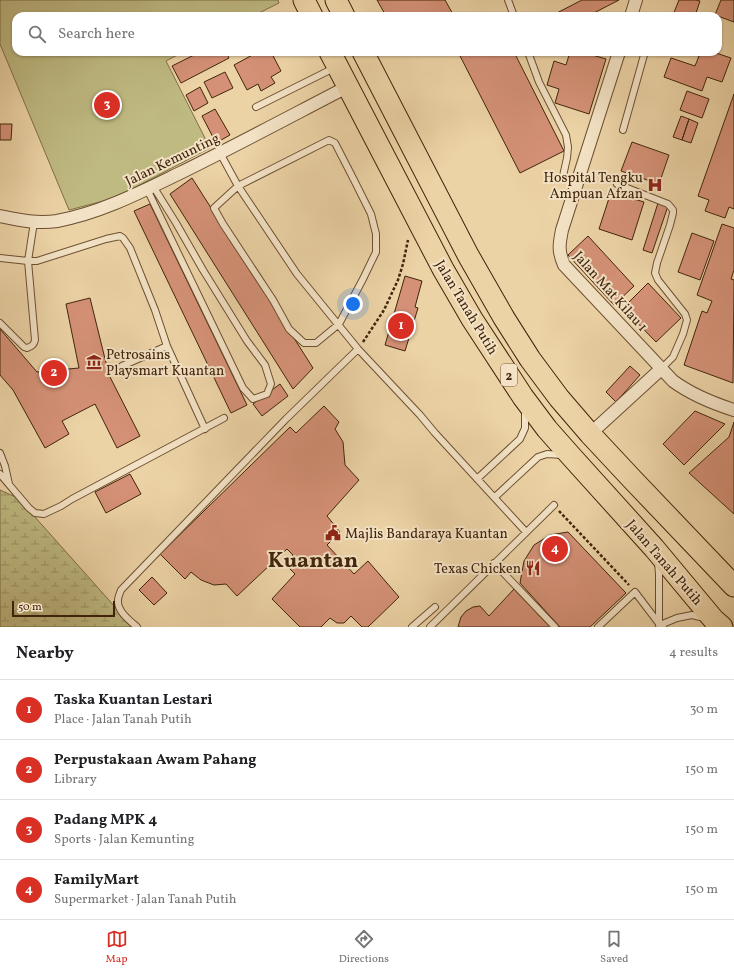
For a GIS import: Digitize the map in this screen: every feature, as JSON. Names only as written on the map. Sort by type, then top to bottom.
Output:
[{"type":"highway","points":[[304,0],[310,12]]},
{"type":"highway","points":[[336,0],[342,12]]},
{"type":"highway","name":"Jalan Tanah Putih","points":[[365,56],[464,249],[504,318],[530,359],[559,398],[590,434],[734,586]]},
{"type":"highway","name":"Jalan Tanah Putih","points":[[333,59],[443,269],[472,319],[523,397],[547,429],[654,548],[718,623]]},
{"type":"street","points":[[632,12],[636,0]]},
{"type":"street","name":"Jalan Mat Kilau 1","points":[[618,56],[562,230],[559,241],[560,254],[564,265],[673,381],[685,390],[703,399],[734,410]]},
{"type":"street","name":"Jalan Kemunting","points":[[0,216],[34,222],[56,221],[105,207],[220,153],[348,86]]},
{"type":"street","points":[[590,434],[661,369]]},
{"type":"lane","points":[[508,0],[512,12]]},
{"type":"lane","points":[[529,56],[539,82],[566,136],[568,147],[567,158],[562,176]]},
{"type":"lane","points":[[623,130],[644,56]]},
{"type":"lane","points":[[256,108],[333,59]]},
{"type":"lane","points":[[329,140],[335,144],[371,214],[376,234],[376,252],[339,324],[316,343],[304,344],[290,329],[214,208],[238,186],[329,140]]},
{"type":"lane","points":[[220,153],[238,186],[297,274],[358,349],[420,414],[435,434],[526,532]]},
{"type":"lane","points":[[617,184],[668,204],[673,210],[670,224],[656,263],[655,273],[658,280],[685,314],[687,320],[683,334],[673,356],[661,369]]},
{"type":"lane","points":[[150,187],[176,223],[247,341],[265,365],[271,384],[267,394],[253,399],[243,388],[150,187]]},
{"type":"lane","points":[[0,323],[24,348],[32,346],[34,343],[35,340],[28,261],[34,222]]},
{"type":"lane","points":[[0,258],[37,261],[106,239],[120,236],[123,238],[130,248],[155,310],[167,346],[205,429]]},
{"type":"lane","points":[[122,366],[167,346]]},
{"type":"lane","points":[[137,627],[125,617],[120,609],[118,600],[121,590],[286,419],[358,349]]},
{"type":"lane","points":[[477,479],[520,439],[525,428],[526,417],[523,397]]},
{"type":"lane","points":[[0,474],[29,508],[35,513],[44,514],[224,418]]},
{"type":"lane","points":[[0,453],[5,466],[9,485]]},
{"type":"lane","points":[[494,497],[538,457],[548,454],[570,455]]},
{"type":"lane","points":[[430,627],[554,505]]},
{"type":"lane","points":[[654,548],[660,574],[660,626]]},
{"type":"lane","points":[[494,563],[555,627]]},
{"type":"lane","points":[[598,627],[635,592],[660,626]]},
{"type":"lane","points":[[412,627],[435,607]]},
{"type":"lane","points":[[660,626],[677,618],[692,615],[718,623]]},
{"type":"path","points":[[358,349],[384,310],[398,280],[407,249],[413,213]]},
{"type":"path","points":[[554,505],[635,592]]},
{"type":"green space","points":[[0,0],[278,0],[279,3],[261,12],[12,12],[12,56],[175,56],[166,61],[210,148],[115,198],[69,210],[0,44]]},
{"type":"green space","points":[[0,490],[18,498],[132,626],[131,627],[0,627]]},
{"type":"building","points":[[377,0],[445,0],[452,12],[384,12]]},
{"type":"building","points":[[582,0],[619,0],[596,12],[559,12]]},
{"type":"building","points":[[679,0],[700,1],[696,12],[674,12]]},
{"type":"building","points":[[721,0],[734,0],[734,22],[722,18],[722,12],[716,12]]},
{"type":"building","points":[[722,55],[731,58],[722,82],[707,77],[702,91],[664,77],[671,58],[695,66],[699,56]]},
{"type":"building","points":[[192,56],[228,56],[229,58],[181,83],[172,66]]},
{"type":"building","points":[[251,56],[273,56],[281,71],[271,77],[275,83],[261,91],[258,84],[247,90],[234,65]]},
{"type":"building","points":[[460,56],[516,56],[564,151],[520,173]]},
{"type":"building","points":[[569,56],[596,56],[606,59],[589,114],[555,103],[559,89],[547,85],[554,61],[566,65]]},
{"type":"building","points":[[225,72],[233,88],[212,98],[204,82]]},
{"type":"building","points":[[200,87],[208,103],[194,111],[186,95]]},
{"type":"building","points":[[687,91],[709,99],[702,118],[680,110]]},
{"type":"building","points":[[734,94],[734,209],[729,207],[725,218],[705,211],[709,200],[698,196]]},
{"type":"building","points":[[215,109],[230,135],[216,143],[202,116]]},
{"type":"building","points":[[681,116],[689,119],[682,140],[673,137]]},
{"type":"building","points":[[689,119],[698,123],[691,143],[682,140]]},
{"type":"building","points":[[0,124],[12,124],[11,140],[0,140]]},
{"type":"building","points":[[632,142],[669,155],[659,184],[621,171]]},
{"type":"building","points":[[192,178],[313,368],[293,389],[170,194]]},
{"type":"building","points":[[611,192],[644,202],[632,240],[599,229]]},
{"type":"building","points":[[658,203],[668,206],[652,253],[643,250]]},
{"type":"building","points":[[150,204],[247,405],[231,413],[134,211]]},
{"type":"building","points":[[722,224],[734,228],[734,270],[731,279],[734,280],[733,383],[684,365],[702,311],[707,313],[712,301],[697,295]]},
{"type":"building","points":[[692,233],[714,241],[700,280],[678,272]]},
{"type":"building","points":[[588,236],[634,286],[614,305],[568,255]]},
{"type":"building","points":[[405,276],[422,281],[415,307],[418,308],[405,351],[385,345]]},
{"type":"building","points":[[648,283],[681,318],[656,342],[623,308]]},
{"type":"building","points":[[90,298],[109,375],[140,436],[117,448],[95,404],[62,421],[69,434],[45,448],[13,390],[0,375],[0,329],[37,372],[79,368],[66,304]]},
{"type":"building","points":[[630,366],[640,375],[616,402],[606,392]]},
{"type":"building","points":[[280,384],[288,396],[262,416],[253,404]]},
{"type":"building","points":[[324,406],[339,422],[335,429],[343,442],[345,465],[359,480],[327,516],[340,532],[327,545],[354,574],[368,561],[399,597],[368,627],[362,627],[351,616],[344,623],[337,623],[330,618],[321,627],[300,627],[272,599],[295,574],[287,566],[287,562],[293,555],[287,549],[237,596],[226,584],[214,585],[201,580],[191,572],[185,579],[160,554],[290,427],[296,433]]},
{"type":"building","points":[[695,411],[725,424],[684,465],[663,444]]},
{"type":"building","points":[[734,422],[734,514],[689,473],[729,437]]},
{"type":"building","points":[[130,474],[141,494],[106,513],[95,492]]},
{"type":"building","points":[[568,532],[626,593],[590,627],[560,627],[520,583],[524,561],[534,545],[550,535]]},
{"type":"building","points":[[152,577],[167,593],[154,605],[139,590]]},
{"type":"building","points":[[514,589],[550,627],[458,627],[461,617],[466,611],[473,607],[480,606],[489,616]]},
{"type":"place","name":"Padang MPK 4","points":[[107,105]]},
{"type":"place","name":"Hospital Tengku Ampuan Afzan","points":[[655,185]]},
{"type":"place","name":"Taska Kuantan Lestari","points":[[401,326]]},
{"type":"place","name":"Petrosains Playsmart Kuantan","points":[[94,362]]},
{"type":"place","name":"Perpustakaan Awam Pahang","points":[[54,373]]},
{"type":"place","name":"Majlis Bandaraya Kuantan","points":[[333,533]]},
{"type":"place","name":"FamilyMart","points":[[555,549]]},
{"type":"place","name":"Texas Chicken","points":[[533,568]]},
{"type":"district","name":"Kuantan","points":[[313,559]]}]
